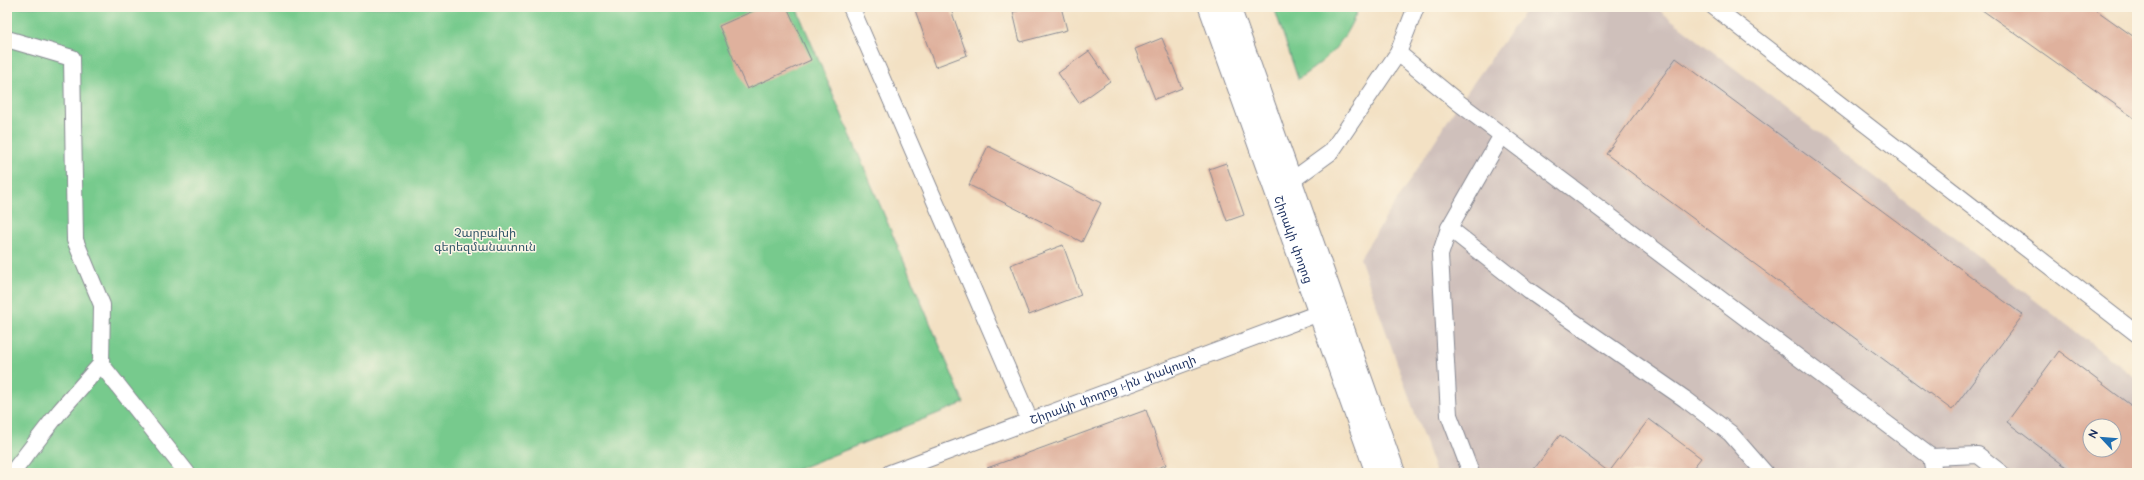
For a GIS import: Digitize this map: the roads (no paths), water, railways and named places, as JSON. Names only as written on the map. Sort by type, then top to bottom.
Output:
[{"type":"main road","name":"Շիրակի փողոց","points":[[1210,7],[1284,186]]},
{"type":"main road","name":"Շիրակի փողոց","points":[[1229,7],[1284,186],[1328,310],[1394,473]]},
{"type":"main road","name":"Շիրակի փողոց","points":[[1328,310],[1377,473]]},
{"type":"lane","points":[[851,7],[1030,421]]},
{"type":"lane","points":[[1284,186],[1331,152],[1398,53],[1416,7]]},
{"type":"lane","points":[[1714,7],[2137,334]]},
{"type":"lane","points":[[7,39],[72,58],[75,240],[102,305],[101,364],[187,473]]},
{"type":"lane","points":[[1398,53],[1502,136],[1931,457],[1978,455],[2001,473]]},
{"type":"lane","points":[[1471,473],[1449,415],[1440,255],[1449,228],[1502,136]]},
{"type":"lane","points":[[1449,228],[1528,290],[1685,399],[1730,433],[1766,473]]},
{"type":"lane","name":"Շիրակի փողոց 1-ին փակուղի","points":[[890,473],[1328,310]]},
{"type":"lane","points":[[12,473],[60,411],[101,364]]},
{"type":"lane","points":[[1931,457],[1934,473]]},
{"type":"park label","name":"Չարբախի գերեզմանատուն","points":[[485,240]]}]
